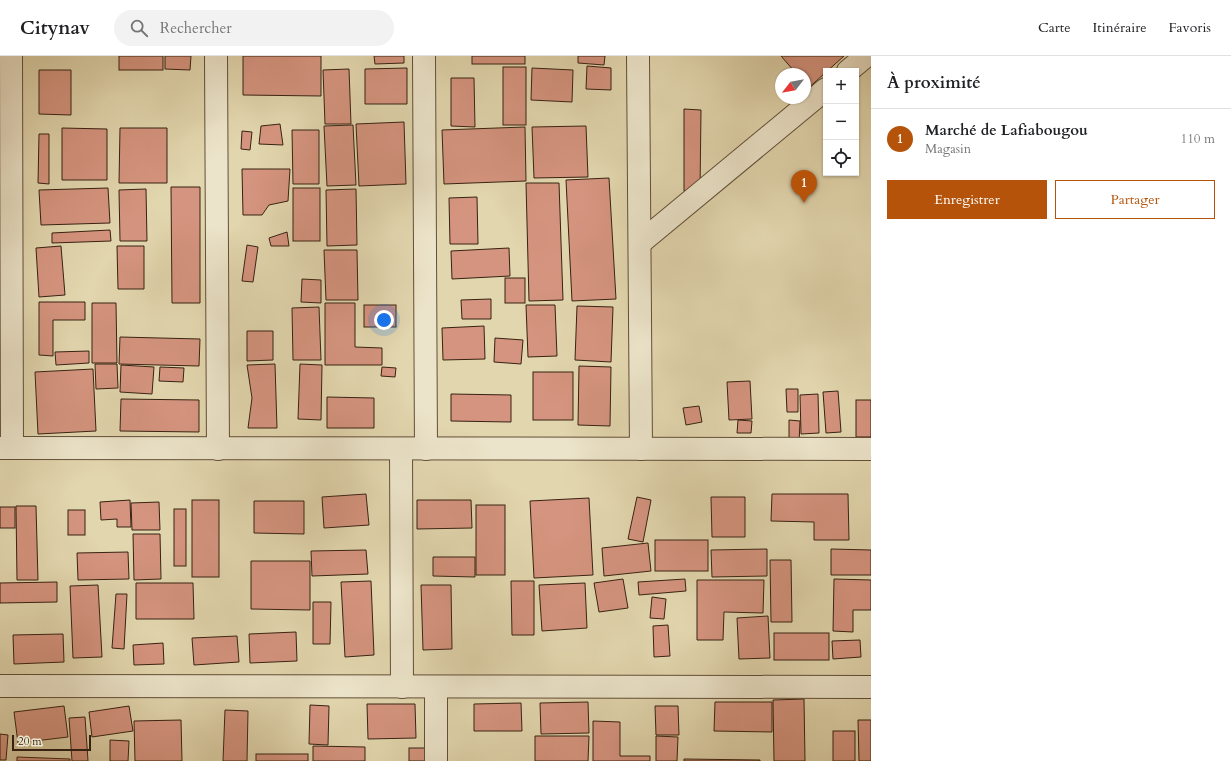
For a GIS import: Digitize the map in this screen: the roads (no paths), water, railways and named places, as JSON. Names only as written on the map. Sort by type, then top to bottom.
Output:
[{"type":"street","points":[[11,56],[6,448],[871,449]]},
{"type":"street","points":[[216,56],[218,449]]},
{"type":"street","points":[[424,56],[426,449]]},
{"type":"street","points":[[638,56],[641,449]]},
{"type":"street","points":[[852,68],[866,56]]},
{"type":"street","points":[[640,243],[823,91]]},
{"type":"street","points":[[401,448],[402,687]]},
{"type":"street","points":[[0,686],[871,687]]},
{"type":"street","points":[[436,687],[436,761]]},
{"type":"place","name":"Marché de Lafiabougou","points":[[804,203]]}]
